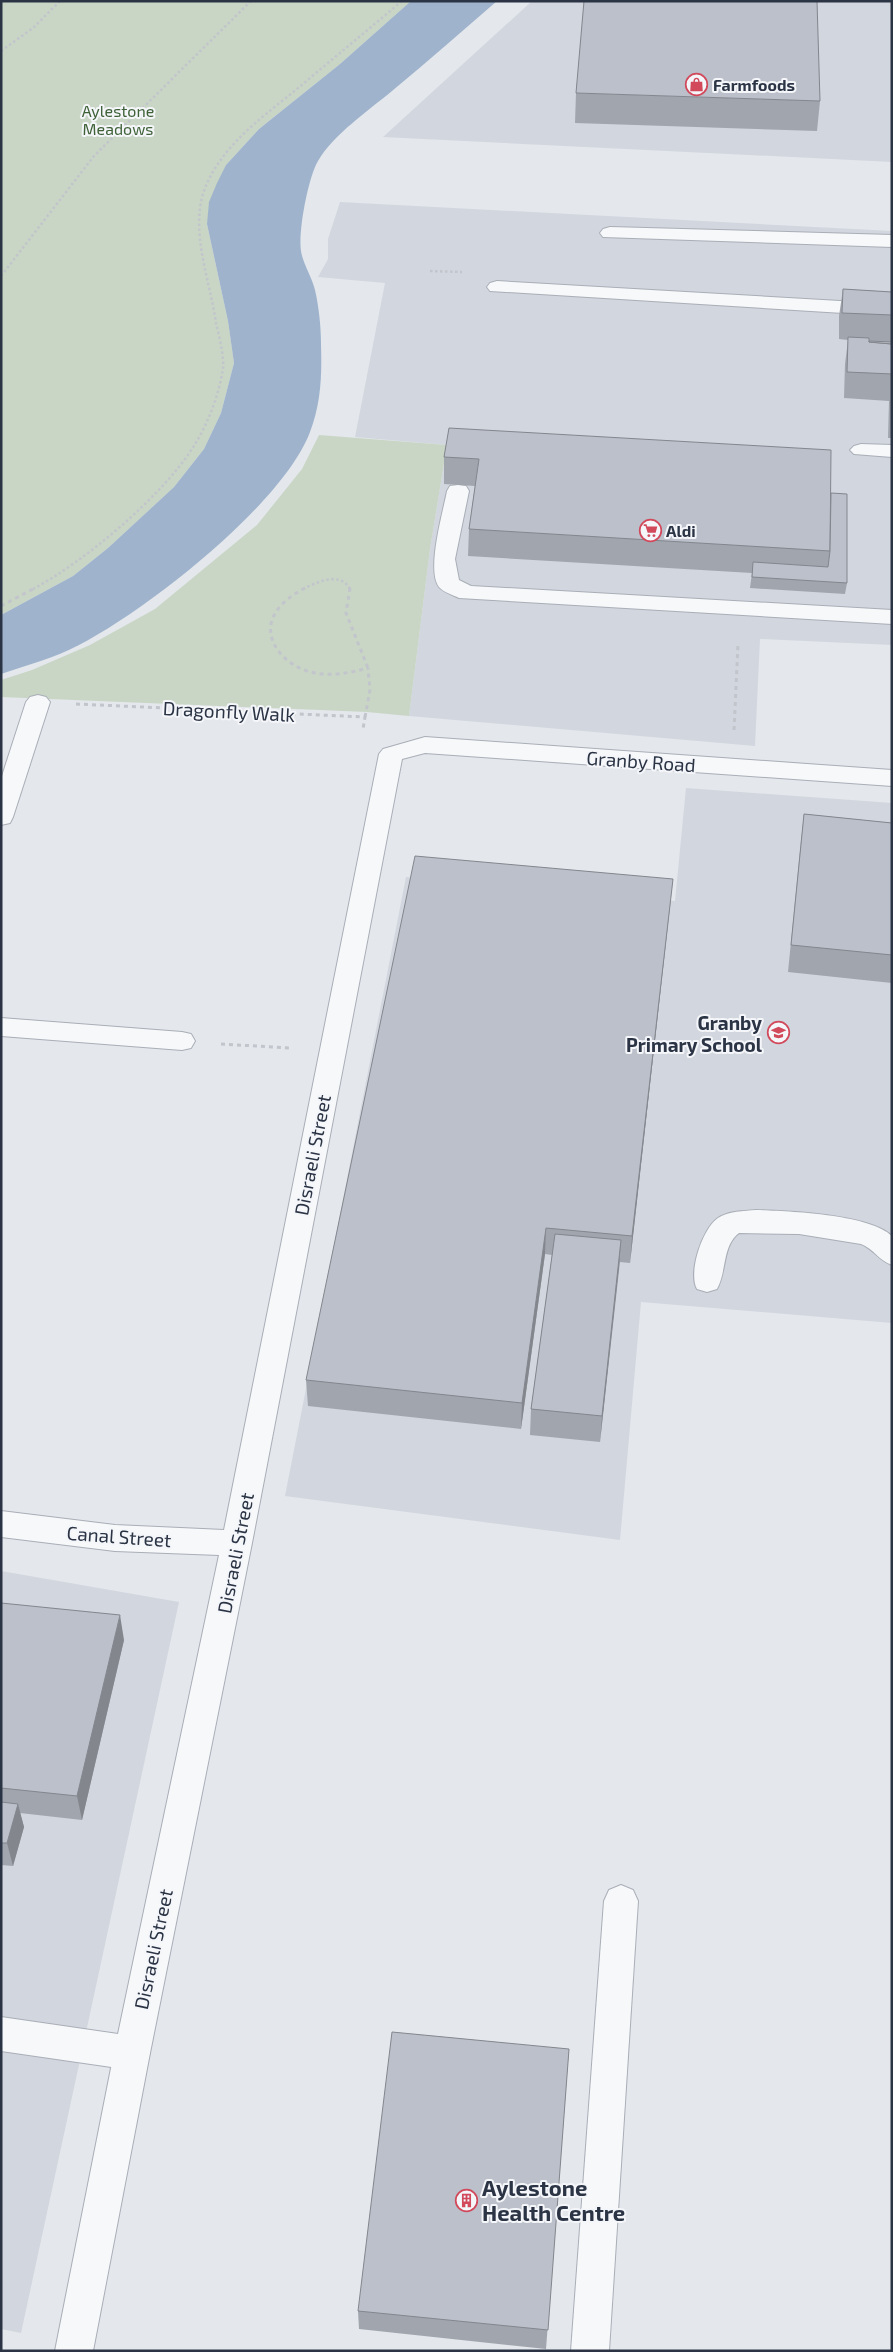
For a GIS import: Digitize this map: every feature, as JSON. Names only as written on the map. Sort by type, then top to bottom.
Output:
[{"type":"street","points":[[610,233],[892,241]]},
{"type":"street","points":[[497,287],[892,310]]},
{"type":"street","points":[[861,450],[892,451]]},
{"type":"street","points":[[458,491],[444,559],[448,584],[467,593],[892,617]]},
{"type":"street","points":[[1,816],[38,702]]},
{"type":"street","name":"Granby Road","points":[[391,754],[425,745],[892,778]]},
{"type":"street","name":"Disraeli Street","points":[[74,2351],[132,2053],[237,1543],[391,754]]},
{"type":"street","points":[[1,1027],[182,1041]]},
{"type":"street","points":[[707,1281],[714,1244],[729,1225],[744,1220],[814,1225],[873,1236],[892,1254]]},
{"type":"street","name":"Canal Street","points":[[1,1524],[115,1538],[237,1543]]},
{"type":"street","points":[[590,2351],[620,1901]]},
{"type":"street","points":[[1,2034],[132,2053]]},
{"type":"path","points":[[1,50],[18,41],[52,11],[60,1]]},
{"type":"path","points":[[1,276],[94,156],[251,1]]},
{"type":"path","points":[[1,606],[55,577],[114,531],[160,488],[192,449],[213,407],[223,366],[216,320],[204,266],[200,228],[199,211],[205,188],[221,158],[245,132],[402,1]]},
{"type":"path","points":[[368,668],[334,674],[318,674],[302,670],[279,654],[272,642],[270,629],[274,616],[284,604],[316,583],[330,579],[343,581],[350,587],[346,611],[349,624],[361,647],[368,668],[371,694],[362,735],[379,738],[391,754]]},
{"type":"path","points":[[732,768],[740,608]]},
{"type":"path","name":"Dragonfly Walk","points":[[38,702],[365,718]]},
{"type":"path","points":[[182,1041],[332,1051]]},
{"type":"shaded area","points":[[532,1],[892,1],[892,162],[383,137]]},
{"type":"shaded area","points":[[340,202],[892,231],[892,645],[760,639],[755,746],[409,716],[430,549],[447,445],[355,437],[385,283],[318,277],[328,259],[328,239]]},
{"type":"shaded area","points":[[686,788],[892,803],[892,1323],[641,1302],[620,1540],[285,1496],[406,877],[675,901]]},
{"type":"shaded area","points":[[1,1571],[179,1602],[21,2333],[1,2329]]},
{"type":"green space","name":"Aylestone Meadows","points":[[1,1],[411,1],[340,64],[259,129],[226,165],[207,224],[228,321],[234,363],[221,413],[204,449],[174,487],[108,548],[73,576],[1,615]]},
{"type":"green space","points":[[319,435],[447,445],[430,549],[409,716],[367,712],[1,697],[1,680],[32,670],[90,645],[155,609],[257,525],[302,469]]},
{"type":"water","points":[[411,1],[497,1],[342,132],[325,151],[314,169],[305,205],[300,242],[302,256],[314,285],[318,303],[321,332],[321,378],[319,400],[314,421],[295,460],[272,491],[243,522],[175,581],[140,607],[70,650],[1,674],[1,615],[73,576],[108,548],[174,487],[204,449],[221,413],[234,363],[228,321],[207,224],[209,202],[226,165],[259,129],[340,64]]},
{"type":"building","name":"Farmfoods","points":[[584,1],[817,1],[820,101],[576,93]]},
{"type":"building","points":[[843,289],[892,292],[892,315],[842,313]]},
{"type":"building","points":[[848,337],[869,338],[869,342],[892,344],[892,374],[847,372]]},
{"type":"building","points":[[869,342],[892,342],[892,344]]},
{"type":"building","name":"Aldi","points":[[449,428],[831,450],[830,551],[469,529],[479,459],[444,457]]},
{"type":"building","points":[[831,493],[847,494],[847,583],[752,577],[753,562],[828,567]]},
{"type":"building","points":[[804,814],[892,823],[892,955],[791,945]]},
{"type":"building","points":[[415,856],[673,879],[632,1236],[546,1228],[522,1403],[306,1380]]},
{"type":"building","points":[[555,1234],[621,1240],[602,1416],[531,1409]]},
{"type":"building","points":[[1,1603],[120,1615],[77,1796],[1,1788]]},
{"type":"building","points":[[1,1802],[18,1804],[7,1843],[1,1843]]},
{"type":"building","name":"Aylestone Health Centre","points":[[392,2032],[569,2049],[548,2330],[358,2311]]},
{"type":"place","name":"Farmfoods","points":[[697,84]]},
{"type":"place","name":"Aldi","points":[[650,530]]},
{"type":"place","name":"Granby Primary School","points":[[778,1033]]},
{"type":"place","name":"Aylestone Health Centre","points":[[466,2200]]}]
